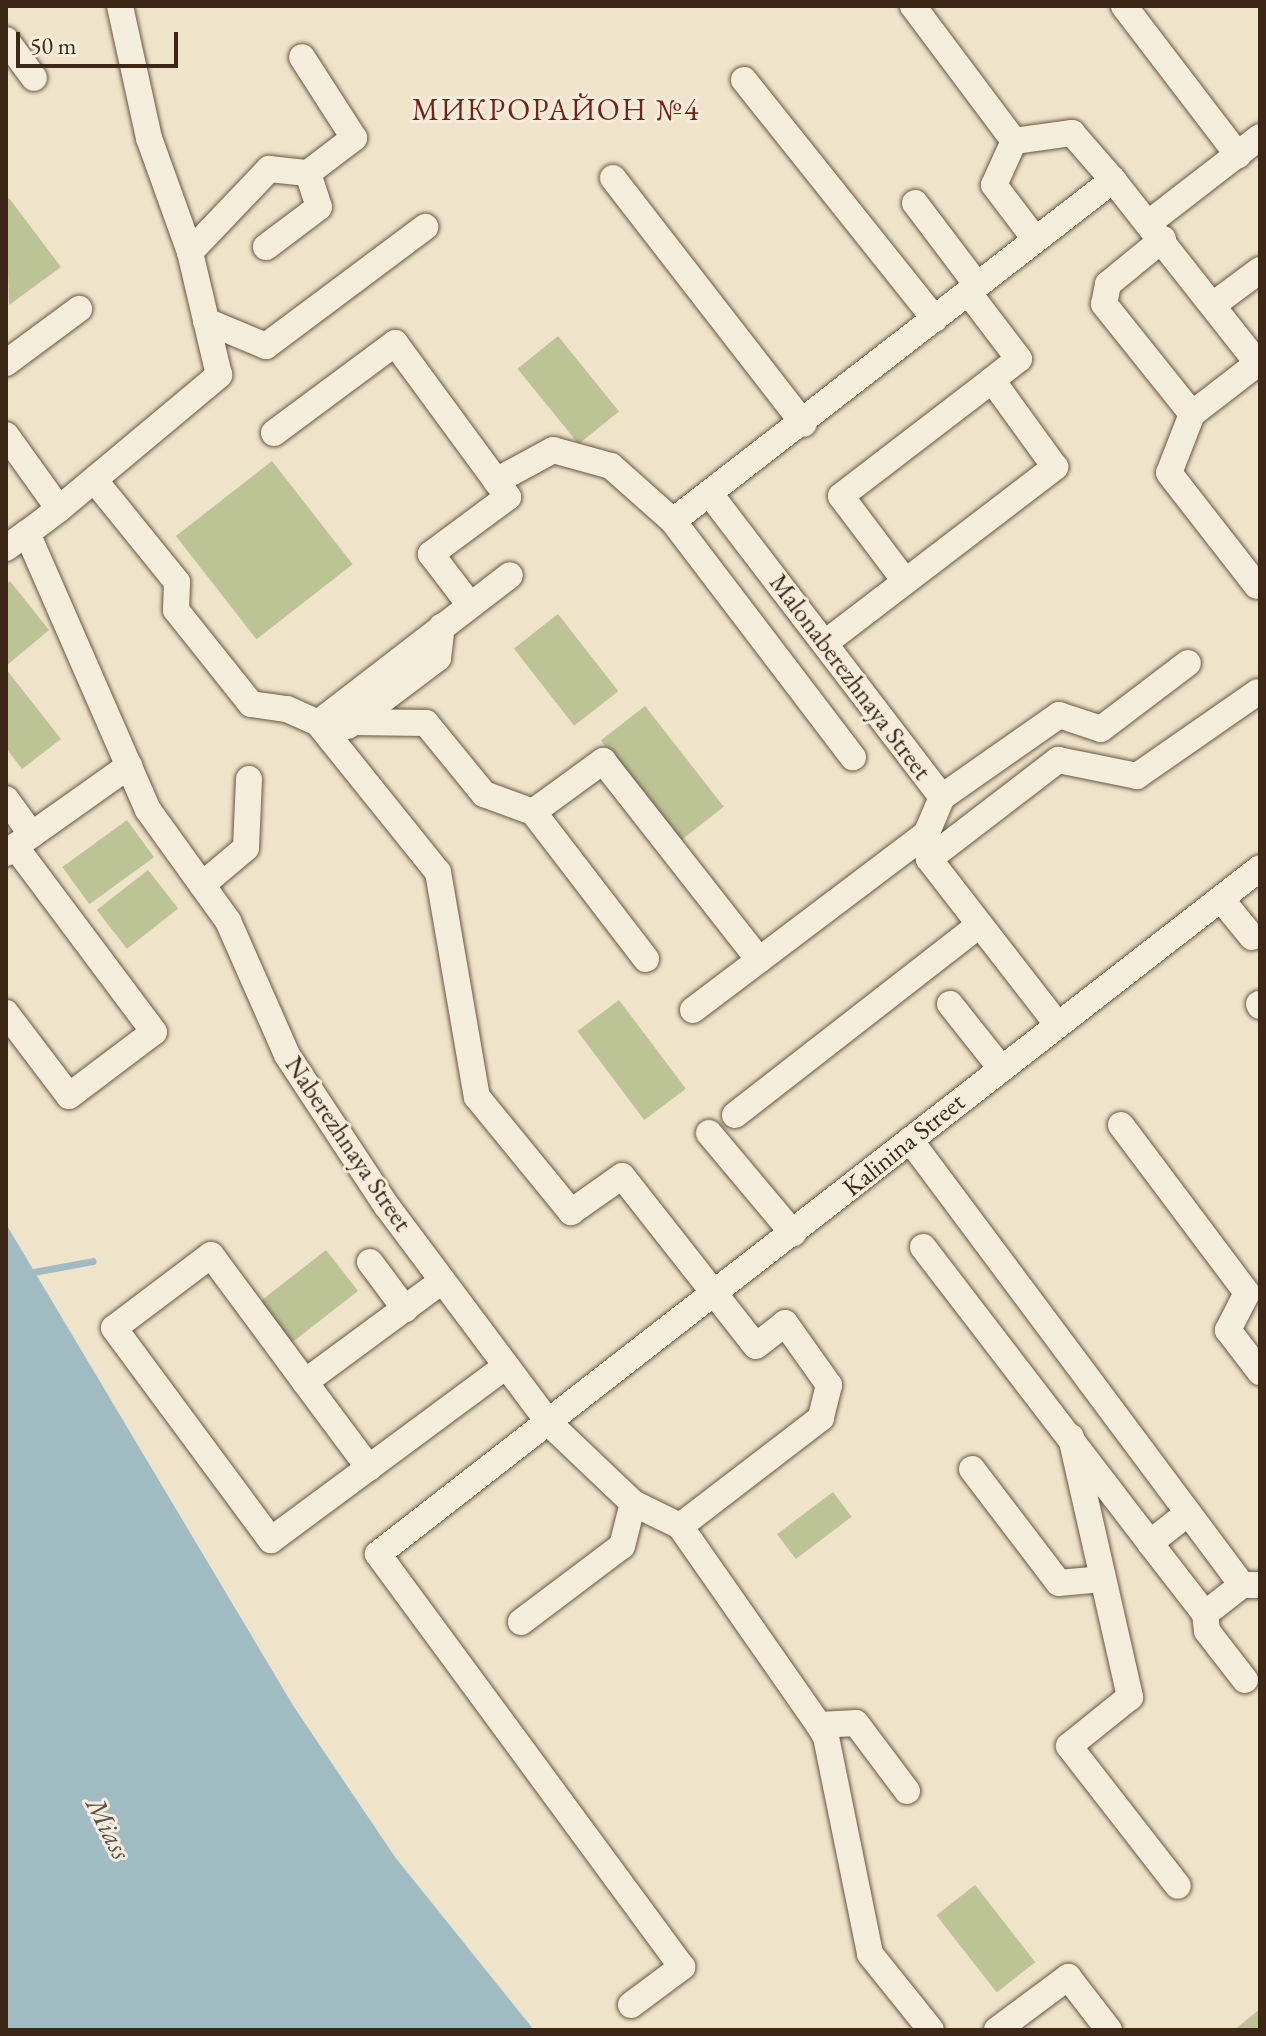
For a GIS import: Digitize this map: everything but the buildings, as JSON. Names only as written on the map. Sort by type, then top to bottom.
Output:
[{"type":"street","points":[[6,548],[96,482],[219,375],[190,252],[149,138],[120,6]]},
{"type":"street","points":[[913,6],[1014,141]]},
{"type":"street","points":[[1124,6],[1238,155]]},
{"type":"street","points":[[6,40],[34,78]]},
{"type":"street","points":[[190,252],[269,169],[308,173],[354,138],[302,57]]},
{"type":"street","points":[[744,80],[935,319]]},
{"type":"street","points":[[1014,141],[1072,133],[1156,231],[1259,365],[1192,414],[1169,473],[1257,586]]},
{"type":"street","points":[[1192,414],[1104,304],[1108,284],[1156,231],[1260,137]]},
{"type":"street","points":[[1014,141],[994,185],[1035,239]]},
{"type":"street","points":[[266,247],[319,207],[308,173]]},
{"type":"street","points":[[613,178],[804,424]]},
{"type":"street","points":[[673,521],[804,424],[1113,180]]},
{"type":"street","points":[[905,581],[841,496],[1019,359],[915,203]]},
{"type":"street","points":[[206,321],[266,346],[425,227]]},
{"type":"street","points":[[1213,305],[1260,270]]},
{"type":"street","points":[[6,363],[79,309]]},
{"type":"street","points":[[274,433],[395,343],[508,497],[431,554],[470,605]]},
{"type":"street","points":[[825,643],[1055,467],[992,380]]},
{"type":"street","points":[[6,435],[59,509]]},
{"type":"street","points":[[496,481],[553,450],[611,466],[673,521],[853,757]]},
{"type":"street","points":[[96,482],[177,582],[176,610],[251,704],[287,709],[325,731],[438,872],[477,1097],[571,1212],[622,1176],[756,1346],[785,1323],[829,1385],[821,1418],[680,1526],[826,1737],[870,1954],[931,2030]]},
{"type":"street","name":"Malonaberezhnaya Street","points":[[710,494],[942,797],[927,833],[929,859]]},
{"type":"street","name":"Naberezhnaya Street","points":[[27,533],[148,810],[247,955],[287,1055],[310,1094],[442,1281],[549,1423],[633,1503],[680,1526]]},
{"type":"street","points":[[325,731],[442,626],[510,575]]},
{"type":"street","points":[[353,722],[438,658],[442,626]]},
{"type":"street","points":[[942,797],[1059,715],[1101,729],[1188,663]]},
{"type":"street","points":[[1056,1023],[929,859],[1058,760],[1137,776],[1258,692]]},
{"type":"street","points":[[325,731],[353,722],[426,723],[484,794],[533,812],[646,959]]},
{"type":"street","points":[[533,812],[603,761],[759,960]]},
{"type":"street","points":[[18,845],[129,766]]},
{"type":"street","points":[[202,885],[246,848],[249,779]]},
{"type":"street","points":[[6,799],[18,845],[154,1032],[69,1096],[6,1013]]},
{"type":"street","points":[[693,1010],[927,833]]},
{"type":"street","name":"Kalinina Street","points":[[631,2005],[682,1967],[378,1554],[793,1233],[1056,1023],[1260,868]]},
{"type":"street","points":[[1221,899],[1252,937]]},
{"type":"street","points":[[735,1115],[979,925]]},
{"type":"street","points":[[950,1004],[1000,1067]]},
{"type":"street","points":[[1121,1125],[1247,1293],[1228,1330],[1260,1372]]},
{"type":"street","points":[[709,1133],[793,1233]]},
{"type":"street","points":[[910,1140],[1188,1513],[1251,1585],[1205,1614]]},
{"type":"street","points":[[923,1247],[1205,1614],[1207,1631],[1245,1680]]},
{"type":"street","points":[[369,1468],[211,1255],[114,1328],[271,1540],[369,1468],[505,1367]]},
{"type":"street","points":[[370,1262],[405,1309]]},
{"type":"street","points":[[305,1382],[442,1281]]},
{"type":"street","points":[[1071,1437],[1130,1697],[1069,1746],[1178,1886]]},
{"type":"street","points":[[972,1469],[1059,1583],[1103,1579]]},
{"type":"street","points":[[521,1622],[622,1546],[633,1503]]},
{"type":"street","points":[[1150,1543],[1188,1513]]},
{"type":"street","points":[[819,1725],[856,1723],[907,1791]]},
{"type":"street","points":[[997,2030],[1068,1977],[1109,2030]]},
{"type":"green space","points":[[9,198],[61,267],[9,305],[6,200]]},
{"type":"green space","points":[[558,336],[619,411],[579,444],[518,369]]},
{"type":"green space","points":[[272,461],[353,564],[257,639],[176,536]]},
{"type":"green space","points":[[10,581],[49,630],[6,666],[6,584]]},
{"type":"green space","points":[[558,614],[618,691],[574,726],[514,648]]},
{"type":"green space","points":[[6,669],[61,739],[22,769],[6,748]]},
{"type":"green space","points":[[645,706],[724,807],[680,841],[601,740]]},
{"type":"green space","points":[[127,820],[154,857],[89,904],[62,867]]},
{"type":"green space","points":[[148,870],[178,909],[127,949],[97,910]]},
{"type":"green space","points":[[619,1000],[686,1089],[644,1120],[577,1031]]},
{"type":"green space","points":[[326,1250],[358,1291],[291,1343],[259,1302]]},
{"type":"green space","points":[[833,1492],[852,1517],[796,1559],[777,1534]]},
{"type":"green space","points":[[975,1885],[1035,1962],[997,1992],[936,1915]]},
{"type":"green space","points":[[1260,2009],[1260,2030],[1234,2030]]},
{"type":"water","name":"Miass","points":[[6,1224],[294,1707],[395,1857],[534,2030],[6,2030]]},
{"type":"waterway","points":[[6,1277],[93,1261]]},
{"type":"district","name":"МИКРОРАЙОН №4","points":[[556,110]]}]
